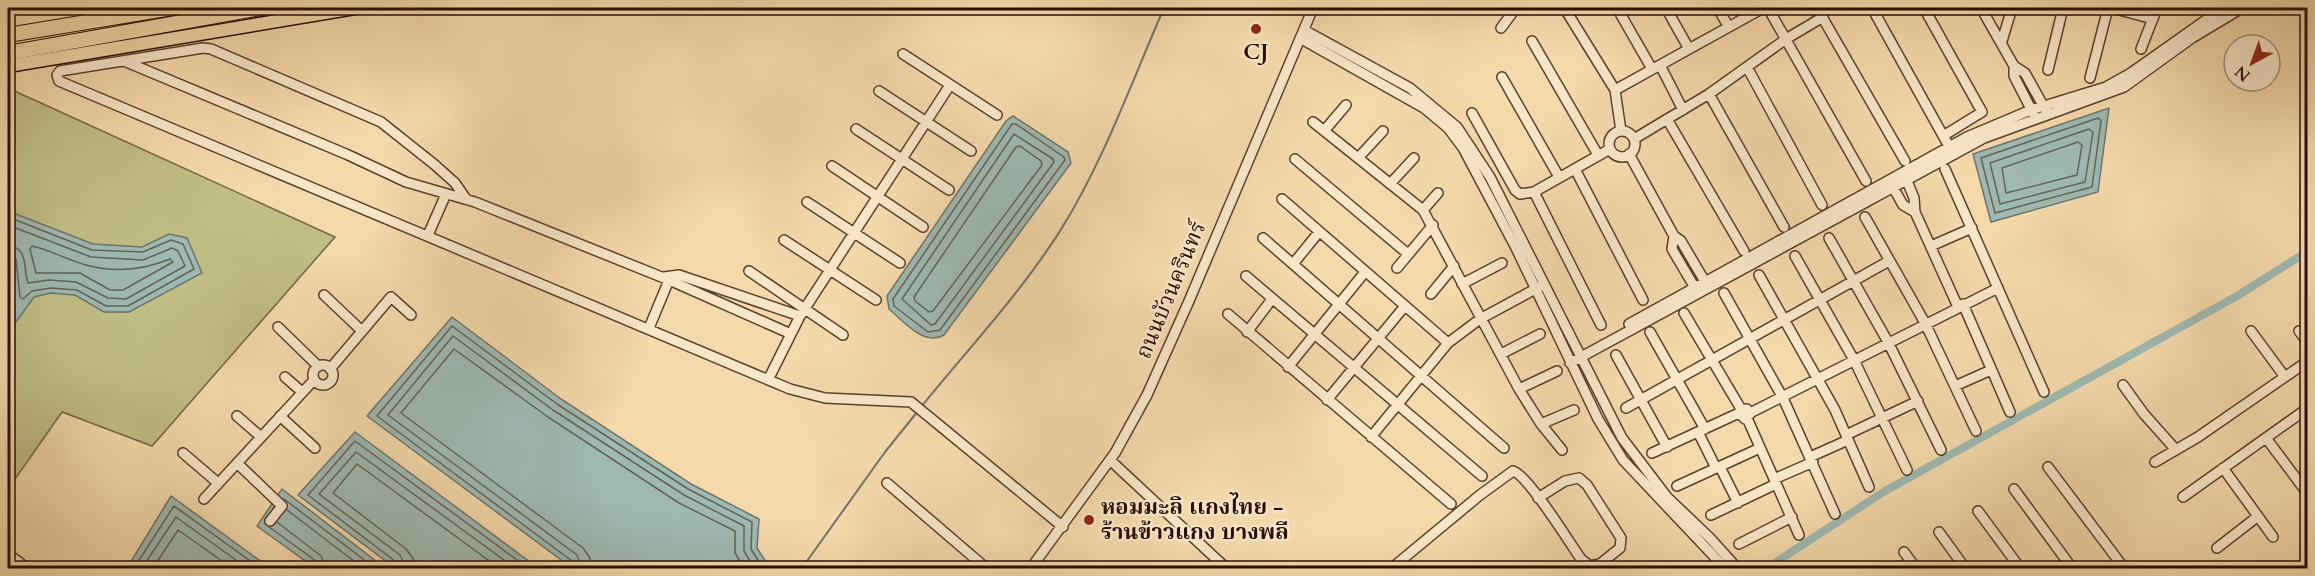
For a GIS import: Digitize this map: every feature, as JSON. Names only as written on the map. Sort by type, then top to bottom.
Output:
[{"type":"highway","points":[[8,35],[172,8]]},
{"type":"highway","points":[[8,53],[261,8]]},
{"type":"main road","points":[[8,66],[355,8]]},
{"type":"street","name":"ถนนบัวนครินทร์","points":[[1031,568],[1110,460],[1147,395],[1312,8]]},
{"type":"street","points":[[1502,28],[1516,8]]},
{"type":"street","points":[[1617,8],[1683,110]]},
{"type":"street","points":[[1666,8],[1689,49]]},
{"type":"street","points":[[1718,8],[1728,26]]},
{"type":"street","points":[[1615,90],[1763,8]]},
{"type":"street","points":[[1768,8],[1866,181]]},
{"type":"street","points":[[1817,8],[1905,161]]},
{"type":"street","points":[[1872,8],[1951,150]]},
{"type":"street","points":[[1924,8],[1982,112],[1943,136]]},
{"type":"street","points":[[1981,8],[2002,41],[2014,66],[2014,76],[2033,114]]},
{"type":"street","points":[[2002,41],[2012,8]]},
{"type":"street","points":[[2048,70],[2063,8]]},
{"type":"street","points":[[2090,78],[2110,8],[2153,19]]},
{"type":"street","points":[[2141,49],[2157,8]]},
{"type":"street","points":[[2133,76],[2159,52],[2223,8]]},
{"type":"street","points":[[1570,361],[1951,150],[1984,138],[2033,114],[2133,76],[2242,8]]},
{"type":"street","points":[[1565,9],[1615,90],[1621,131]]},
{"type":"street","points":[[1634,139],[1709,94],[1786,39],[1822,17]]},
{"type":"street","points":[[1302,34],[1410,88],[1457,127],[1490,177],[1581,354],[1611,421],[1667,497],[1737,568]]},
{"type":"street","points":[[1302,34],[1424,108],[1448,128],[1463,148],[1535,288],[1598,419],[1623,460],[1725,568]]},
{"type":"street","points":[[1532,41],[1598,155]]},
{"type":"street","points":[[466,199],[455,183],[381,122],[237,60],[203,48],[60,71],[57,78],[810,396],[903,400],[925,411],[1063,527]]},
{"type":"street","points":[[903,54],[998,115]]},
{"type":"street","points":[[124,62],[346,154],[406,182],[466,199],[665,279],[790,334]]},
{"type":"street","points":[[2014,66],[2025,73],[2045,110]]},
{"type":"street","points":[[1747,67],[1822,205]]},
{"type":"street","points":[[1502,77],[1559,177]]},
{"type":"street","points":[[768,380],[803,312],[950,85]]},
{"type":"street","points":[[879,91],[971,151]]},
{"type":"street","points":[[1709,94],[1785,227]]},
{"type":"street","points":[[1324,131],[1346,105]]},
{"type":"street","points":[[1472,113],[1515,190],[1526,195],[1610,148]]},
{"type":"street","points":[[1667,119],[1744,251]]},
{"type":"street","points":[[1313,122],[1423,210],[1519,389],[1541,424],[1562,450]]},
{"type":"street","points":[[856,129],[949,190]]},
{"type":"street","points":[[1358,158],[1383,131]]},
{"type":"street","points":[[1621,131],[1629,133],[1634,139],[1634,146],[1629,154],[1618,156],[1610,148],[1610,139],[1621,131]]},
{"type":"street","points":[[1629,154],[1674,236],[1682,241],[1707,286]]},
{"type":"street","points":[[1390,184],[1414,158]]},
{"type":"street","points":[[1295,159],[1408,254]]},
{"type":"street","points":[[832,166],[923,227]]},
{"type":"street","points":[[1575,169],[1643,300]]},
{"type":"street","points":[[1945,169],[2044,393]]},
{"type":"street","points":[[1905,176],[1914,198],[1915,212],[2010,412]]},
{"type":"street","points":[[1892,184],[1903,205],[1915,212]]},
{"type":"street","points":[[1534,192],[1601,325]]},
{"type":"street","points":[[1423,210],[1438,193]]},
{"type":"street","points":[[428,235],[446,194]]},
{"type":"street","points":[[1282,199],[1448,343]]},
{"type":"street","points":[[807,202],[900,263]]},
{"type":"street","points":[[1865,217],[1925,323],[1976,431]]},
{"type":"street","points":[[1397,268],[1433,225]]},
{"type":"street","points":[[1931,246],[1972,228]]},
{"type":"street","points":[[1293,264],[1320,232]]},
{"type":"street","points":[[1674,236],[1672,249],[1697,291]]},
{"type":"street","points":[[1263,238],[1422,374],[1504,448]]},
{"type":"street","points":[[1829,238],[1888,342],[1941,450]]},
{"type":"street","points":[[784,240],[876,300]]},
{"type":"street","points":[[1796,256],[1854,360],[1907,470]]},
{"type":"street","points":[[1626,408],[1889,261]]},
{"type":"street","points":[[1462,284],[1502,263]]},
{"type":"street","points":[[1431,294],[1454,266]]},
{"type":"street","points":[[749,271],[803,312],[843,335]]},
{"type":"street","points":[[1288,367],[1313,333],[1365,272]]},
{"type":"street","points":[[665,279],[679,274],[803,312]]},
{"type":"street","points":[[1759,275],[1818,378],[1869,487]]},
{"type":"street","points":[[1246,276],[1482,476]]},
{"type":"street","points":[[650,328],[665,279]]},
{"type":"street","points":[[1371,437],[1448,343],[1480,318],[1545,284]]},
{"type":"street","points":[[1653,453],[1783,398],[1925,323],[1998,288]]},
{"type":"street","points":[[1724,293],[1783,398],[1835,514]]},
{"type":"street","points":[[324,295],[362,331]]},
{"type":"street","points":[[330,369],[391,297],[411,315]]},
{"type":"street","points":[[1247,332],[1272,299]]},
{"type":"street","points":[[1327,400],[1405,306]]},
{"type":"street","points":[[1684,313],[1744,413],[1799,535]]},
{"type":"street","points":[[1228,314],[1451,504]]},
{"type":"street","points":[[278,327],[318,366]]},
{"type":"street","points":[[2251,331],[2285,377]]},
{"type":"street","points":[[2299,331],[2307,343]]},
{"type":"street","points":[[1650,332],[1738,502]]},
{"type":"street","points":[[1501,354],[1540,334]]},
{"type":"street","points":[[1616,355],[1667,447]]},
{"type":"street","points":[[2155,462],[2307,361]]},
{"type":"street","points":[[204,499],[313,381],[313,371],[318,366],[324,365],[333,375],[328,384],[322,386],[313,381]]},
{"type":"street","points":[[1955,386],[1991,370]]},
{"type":"street","points":[[1519,389],[1557,371]]},
{"type":"street","points":[[285,377],[302,393]]},
{"type":"street","points":[[2123,384],[2144,414],[2176,450]]},
{"type":"street","points":[[1711,515],[1738,502],[1847,438],[1918,401]]},
{"type":"street","points":[[2183,497],[2307,409]]},
{"type":"street","points":[[1541,424],[1574,410]]},
{"type":"street","points":[[237,416],[261,437]]},
{"type":"street","points":[[280,416],[315,448]]},
{"type":"street","points":[[2266,438],[2307,494]]},
{"type":"street","points":[[1677,486],[1760,448]]},
{"type":"street","points":[[183,453],[218,483]]},
{"type":"street","points":[[1623,460],[1633,453]]},
{"type":"street","points":[[1110,460],[1226,568]]},
{"type":"street","points":[[237,463],[282,506],[270,521]]},
{"type":"street","points":[[2048,467],[2124,568]]},
{"type":"street","points":[[2223,468],[2273,537]]},
{"type":"street","points":[[1392,568],[1506,474],[1513,471],[1520,473],[1581,559],[1590,566],[1600,564],[1620,548],[1621,538],[1587,485],[1579,478],[1565,481],[1538,498]]},
{"type":"street","points":[[887,483],[986,568]]},
{"type":"street","points":[[2014,489],[2072,568]]},
{"type":"street","points":[[1978,511],[2020,568]]},
{"type":"street","points":[[2217,548],[2258,517]]},
{"type":"street","points":[[1739,544],[1792,518]]},
{"type":"street","points":[[1939,532],[1965,568]]},
{"type":"street","points":[[1904,552],[1916,568]]},
{"type":"street","points":[[8,554],[27,568]]},
{"type":"shaded area","points":[[8,88],[335,237],[152,446],[62,412],[8,489]]},
{"type":"water","points":[[2109,108],[2098,192],[1991,222],[1973,154]]},
{"type":"water","points":[[1013,116],[1068,152],[1071,163],[944,335],[929,338],[908,326],[889,309],[887,296],[1006,121]]},
{"type":"water","points":[[8,211],[93,244],[142,247],[169,234],[187,238],[202,273],[129,312],[104,312],[75,295],[50,293],[34,297],[8,333],[8,323],[15,312],[8,248]]},
{"type":"water","points":[[452,317],[561,399],[691,484],[759,519],[757,548],[770,568],[572,568],[367,416]]},
{"type":"water","points":[[355,432],[538,568],[395,568],[298,495]]},
{"type":"water","points":[[282,489],[385,568],[315,568],[257,526]]},
{"type":"water","points":[[171,496],[270,568],[127,568]]},
{"type":"waterway","points":[[921,407],[1011,299],[1060,231],[1104,149],[1164,8]]},
{"type":"waterway","points":[[1767,568],[1885,491],[2237,296],[2308,251]]},
{"type":"waterway","points":[[802,568],[885,452],[918,411]]},
{"type":"place","name":"CJ","points":[[1256,29]]},
{"type":"place","name":"หอมมะลิ เเกงไทย - ร้านข้าวแกง บางพลี","points":[[1089,520]]}]
